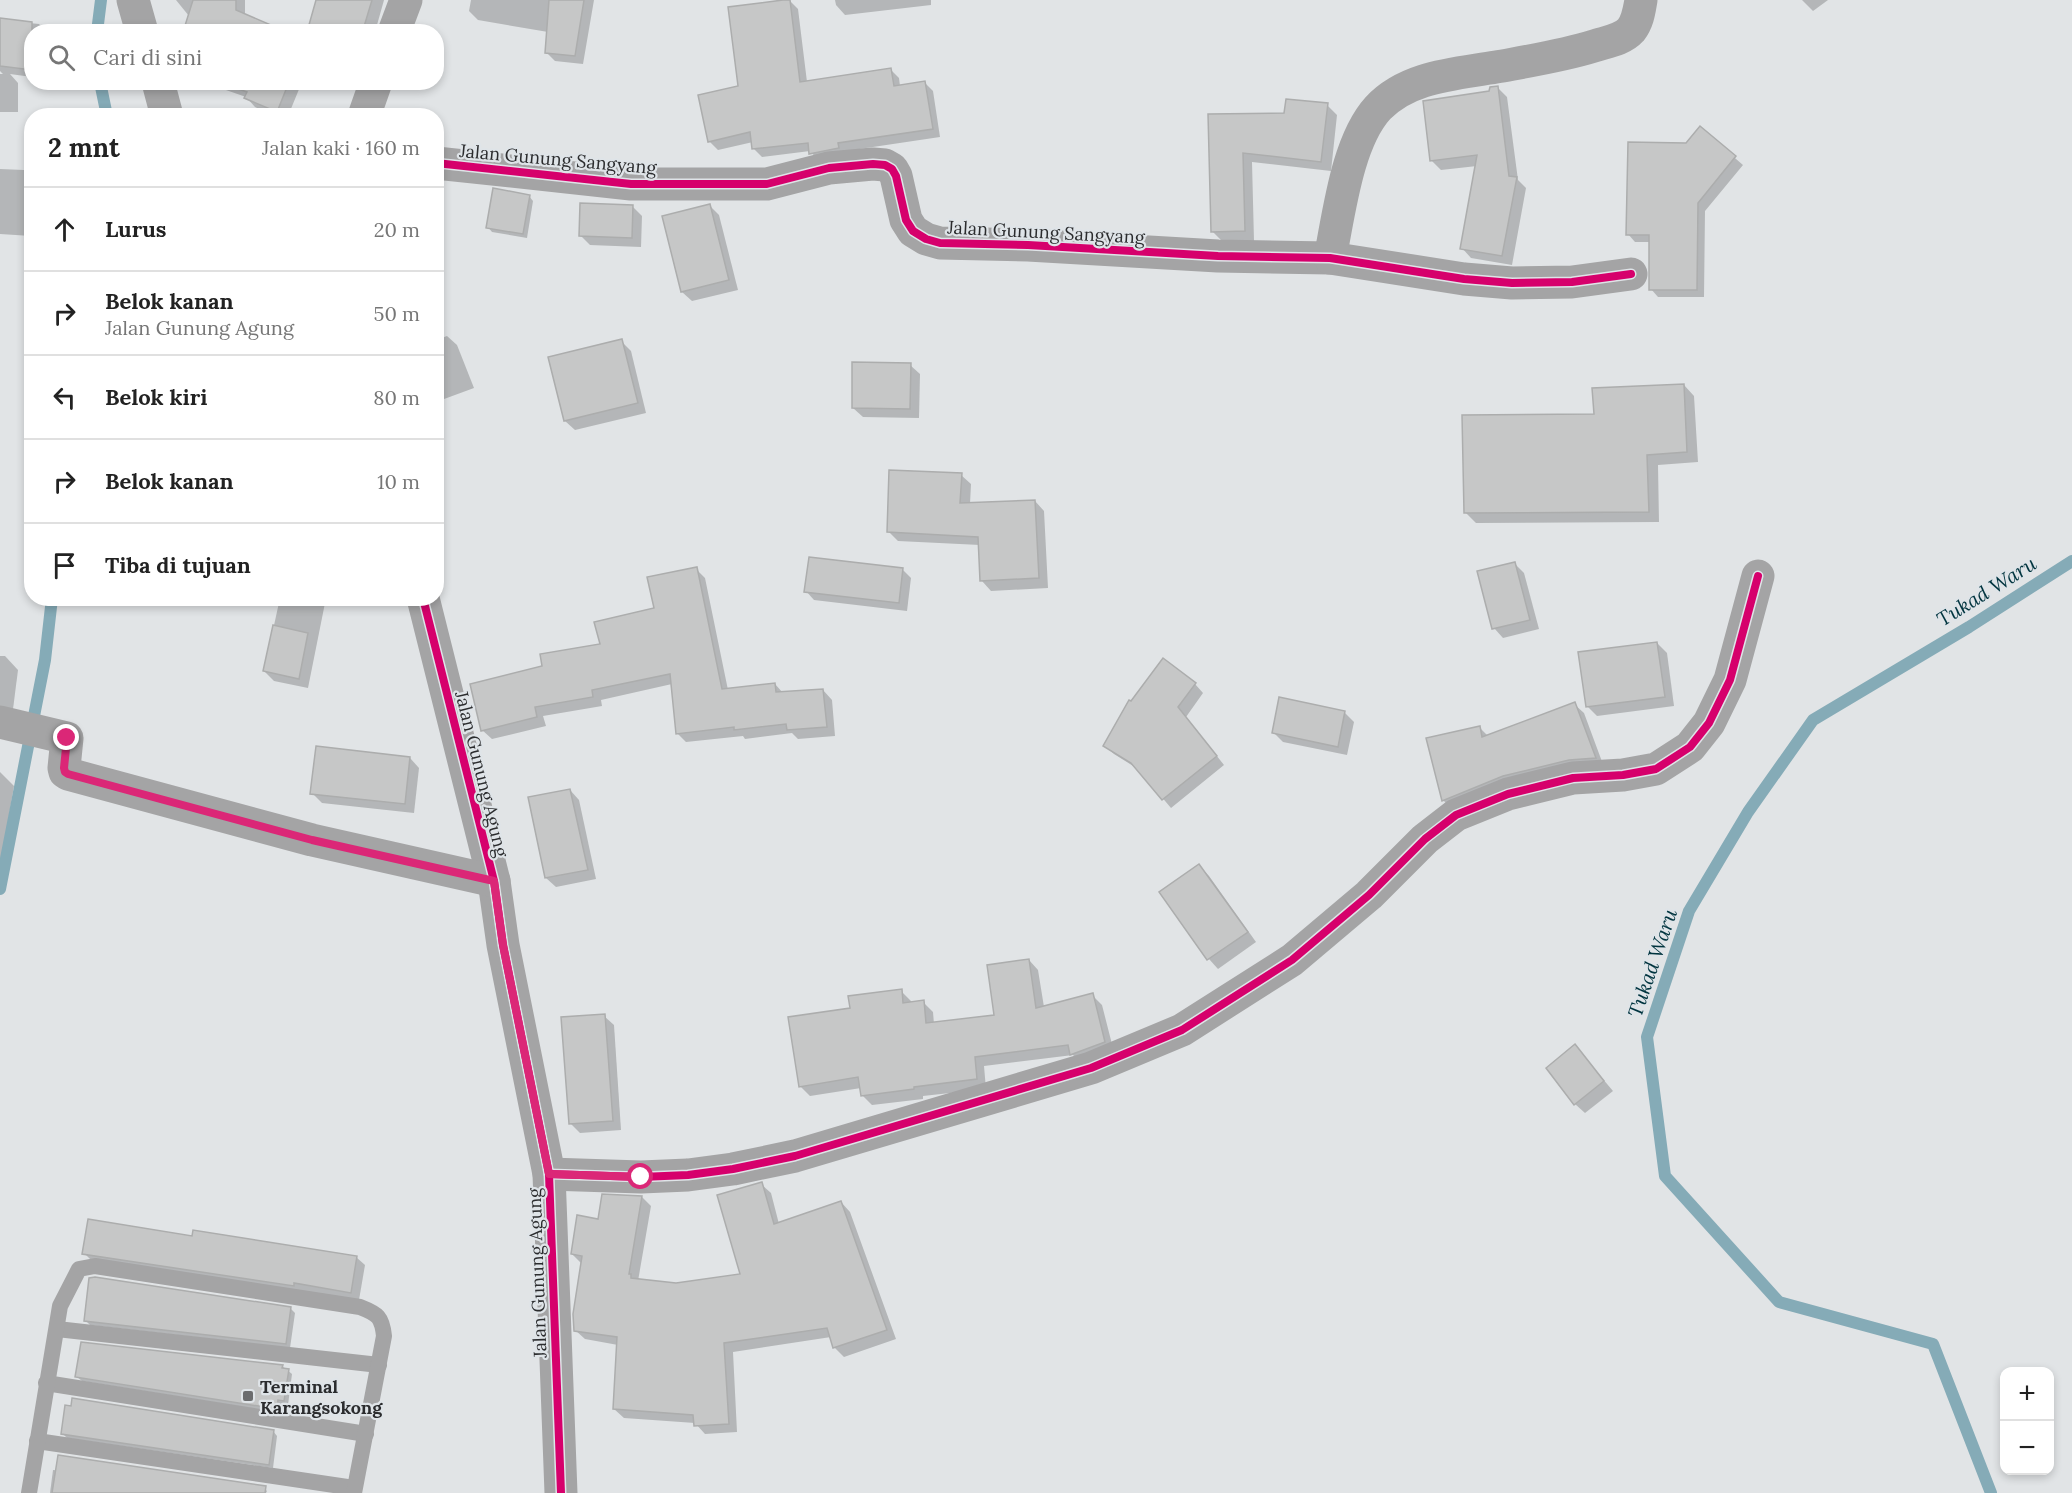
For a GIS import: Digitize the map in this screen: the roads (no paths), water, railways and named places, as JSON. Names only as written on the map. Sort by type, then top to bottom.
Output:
[{"type":"street","points":[[133,0],[140,24]]},
{"type":"street","points":[[397,24],[406,0]]},
{"type":"street","points":[[1330,258],[1349,165],[1377,109],[1395,93],[1431,78],[1565,55],[1618,39],[1630,31],[1638,18],[1641,0]]},
{"type":"street","points":[[160,90],[165,108]]},
{"type":"street","points":[[367,108],[373,90]]},
{"type":"street","name":"Jalan Gunung Sangyang","points":[[444,163],[631,184],[767,184],[829,168],[885,165],[892,169],[896,176],[906,220],[913,231],[926,239],[940,243],[1028,245],[1218,256],[1330,258],[1464,279],[1512,283],[1572,282],[1631,274]]},
{"type":"street","points":[[549,1174],[641,1177],[688,1175],[733,1169],[795,1156],[1091,1068],[1182,1030],[1292,960],[1369,895],[1425,839],[1456,815],[1508,794],[1573,778],[1623,776],[1656,769],[1690,747],[1709,723],[1730,680],[1758,576]]},
{"type":"street","name":"Jalan Gunung Agung","points":[[425,606],[494,881],[503,945],[549,1174],[561,1493]]},
{"type":"street","points":[[0,722],[65,737],[68,741],[64,768],[68,774],[312,840],[494,881]]},
{"type":"lane","points":[[29,1493],[37,1440],[46,1383],[60,1306],[79,1269],[95,1266],[360,1307],[375,1313],[383,1322],[384,1336],[354,1491],[37,1440]]},
{"type":"lane","points":[[57,1329],[379,1365]]},
{"type":"lane","points":[[46,1383],[366,1434]]},
{"type":"waterway","points":[[98,24],[101,0]]},
{"type":"waterway","points":[[102,90],[105,108]]},
{"type":"waterway","name":"Tukad Waru","points":[[1991,1493],[1933,1344],[1779,1302],[1665,1176],[1647,1037],[1689,911],[1748,812],[1813,720],[1969,627],[2072,561]]},
{"type":"waterway","points":[[0,889],[45,660],[51,606]]},
{"type":"place","name":"Terminal Karangsokong","points":[[248,1396]]}]
